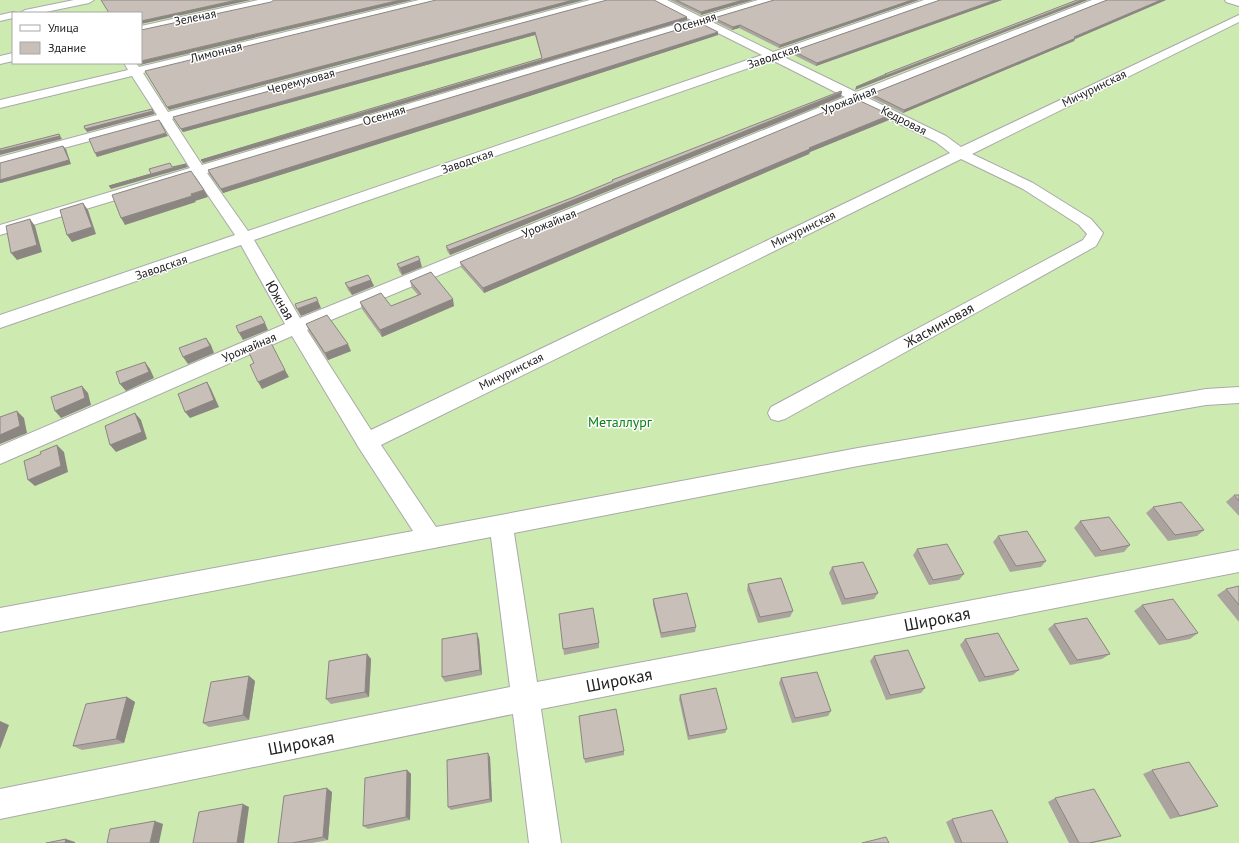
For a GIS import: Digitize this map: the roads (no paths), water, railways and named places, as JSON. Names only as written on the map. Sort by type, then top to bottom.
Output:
[{"type":"street","name":"Зеленая","points":[[142,29],[272,0]]},
{"type":"street","name":"Лимонная","points":[[0,104],[133,67],[432,0]]},
{"type":"street","name":"Черемуховая","points":[[0,161],[602,0]]},
{"type":"street","name":"Кедровая","points":[[659,0],[772,56],[858,96],[941,139],[959,153],[1028,186],[1085,222],[1095,234]]},
{"type":"street","name":"Осенняя","points":[[0,230],[769,0]]},
{"type":"street","name":"Заводская","points":[[0,322],[934,0]]},
{"type":"street","name":"Урожайная","points":[[0,455],[296,327],[858,96],[1101,0]]},
{"type":"street","points":[[1230,0],[1239,3]]},
{"type":"street","points":[[31,12],[90,2]]},
{"type":"street","points":[[0,18],[12,15]]},
{"type":"street","name":"Мичуринская","points":[[367,442],[1239,18]]},
{"type":"street","points":[[0,60],[12,57]]},
{"type":"street","name":"Южная","points":[[133,67],[199,171],[245,238],[296,327],[367,442],[430,538]]},
{"type":"street","name":"Жасминовая","points":[[778,413],[1090,243],[1095,234]]},
{"type":"street","points":[[0,620],[858,456],[1206,397],[1239,395]]},
{"type":"street","points":[[501,524],[545,843]]},
{"type":"street","name":"Широкая","points":[[0,804],[525,698],[1239,561]]},
{"type":"park label","name":"Металлург","points":[[620,422]]}]
